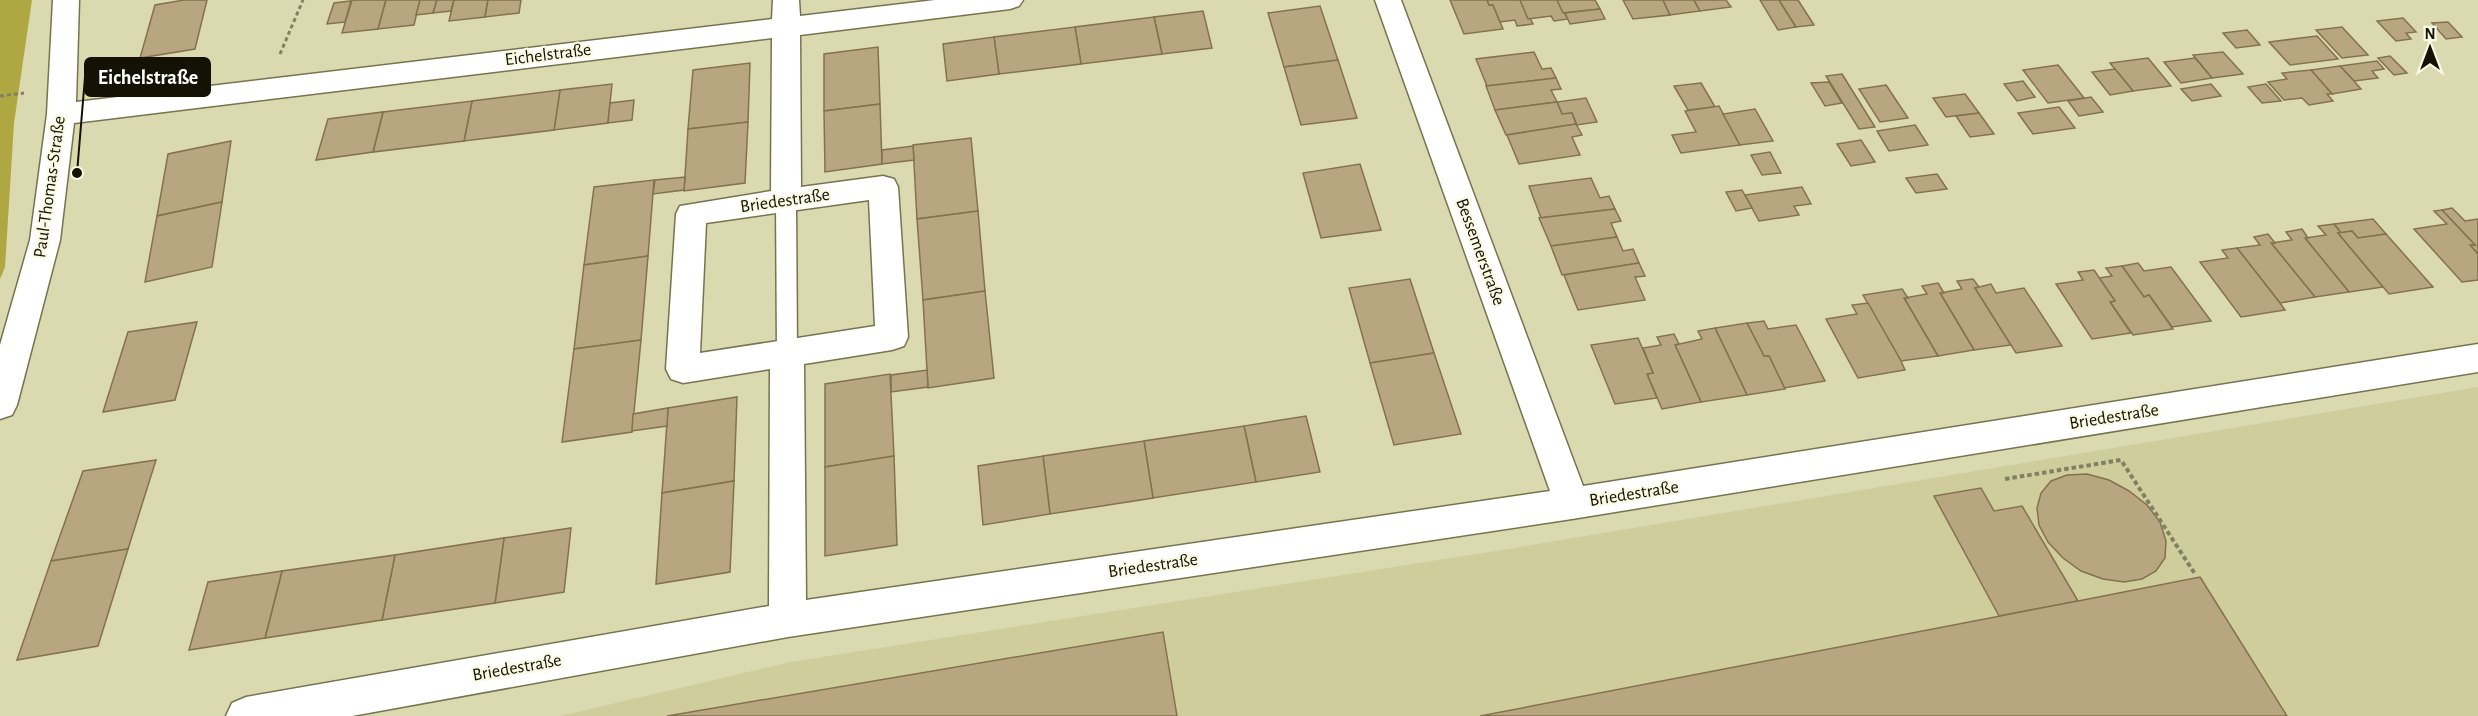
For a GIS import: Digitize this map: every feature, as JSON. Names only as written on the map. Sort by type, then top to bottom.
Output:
[{"type":"street","name":"Paul-Thomas-Straße","points":[[0,405],[45,240],[61,114],[66,0]]},
{"type":"street","name":"Eichelstraße","points":[[61,114],[268,89],[786,13],[1010,0]]},
{"type":"street","name":"Bessemerstraße","points":[[1388,0],[1572,504]]},
{"type":"street","points":[[786,13],[786,201]]},
{"type":"street","name":"Briedestraße","points":[[883,187],[892,337],[787,353],[683,369],[691,214],[883,187]]},
{"type":"street","points":[[787,353],[788,620]]},
{"type":"street","name":"Briedestraße","points":[[246,716],[788,620],[1572,504],[2478,358]]},
{"type":"lane","points":[[786,201],[787,353]]},
{"type":"path","points":[[268,89],[303,0]]},
{"type":"path","points":[[2006,479],[2121,460],[2195,574]]},
{"type":"shaded area","points":[[0,0],[32,0],[14,123],[5,267],[0,279]]},
{"type":"shaded area","points":[[2478,387],[2478,716],[560,716],[791,662],[1508,549]]},
{"type":"building","points":[[184,0],[207,0],[195,49],[140,58],[155,5]]},
{"type":"building","points":[[352,0],[386,0],[378,29],[342,33]]},
{"type":"building","points":[[386,0],[420,0],[414,25],[378,29]]},
{"type":"building","points":[[420,0],[437,0],[433,13],[416,15]]},
{"type":"building","points":[[437,0],[454,0],[451,11],[433,13]]},
{"type":"building","points":[[454,0],[488,0],[485,17],[449,21]]},
{"type":"building","points":[[488,0],[521,0],[519,13],[485,17]]},
{"type":"building","points":[[1450,0],[1487,0],[1489,5],[1493,5],[1503,29],[1464,34]]},
{"type":"building","points":[[1487,0],[1520,0],[1533,24],[1517,26],[1515,20],[1500,22],[1493,5],[1489,5]]},
{"type":"building","points":[[1520,0],[1557,0],[1568,19],[1554,21],[1551,16],[1528,19]]},
{"type":"building","points":[[1557,0],[1595,0],[1600,9],[1563,13]]},
{"type":"building","points":[[1623,0],[1663,0],[1670,15],[1633,19]]},
{"type":"building","points":[[1663,0],[1694,0],[1700,11],[1670,15]]},
{"type":"building","points":[[1694,0],[1726,0],[1731,7],[1700,11]]},
{"type":"building","points":[[1760,0],[1779,0],[1796,27],[1778,30]]},
{"type":"building","points":[[1779,0],[1798,0],[1814,25],[1796,27]]},
{"type":"building","points":[[351,1],[345,22],[327,24],[334,3]]},
{"type":"building","points":[[1320,6],[1338,60],[1284,67],[1268,13]]},
{"type":"building","points":[[1600,9],[1605,19],[1570,24],[1565,13]]},
{"type":"building","points":[[1203,11],[1212,48],[1162,54],[1154,17]]},
{"type":"building","points":[[1154,17],[1162,54],[1081,64],[1075,27]]},
{"type":"building","points":[[2403,18],[2416,32],[2406,33],[2411,39],[2396,41],[2377,21]]},
{"type":"building","points":[[2448,22],[2462,37],[2446,39],[2432,23]]},
{"type":"building","points":[[1075,27],[1081,64],[999,74],[994,37]]},
{"type":"building","points":[[2342,27],[2368,55],[2342,58],[2316,30]]},
{"type":"building","points":[[2247,30],[2260,45],[2236,48],[2223,33]]},
{"type":"building","points":[[2317,36],[2338,59],[2290,65],[2269,42]]},
{"type":"building","points":[[994,37],[999,74],[947,81],[943,44]]},
{"type":"building","points":[[878,47],[880,104],[824,111],[824,54]]},
{"type":"building","points":[[1534,52],[1542,69],[1551,68],[1556,78],[1487,86],[1476,59]]},
{"type":"building","points":[[2223,52],[2243,74],[2212,78],[2193,55]]},
{"type":"building","points":[[2390,56],[2407,73],[2394,75],[2378,58]]},
{"type":"building","points":[[2148,58],[2171,86],[2133,91],[2110,63]]},
{"type":"building","points":[[2195,58],[2212,78],[2181,83],[2164,62]]},
{"type":"building","points":[[1338,60],[1357,118],[1301,125],[1284,67]]},
{"type":"building","points":[[2377,61],[2384,69],[2372,71],[2378,78],[2354,81],[2340,66]]},
{"type":"building","points":[[750,63],[748,122],[688,129],[693,70]]},
{"type":"building","points":[[2058,65],[2084,98],[2048,103],[2023,70]]},
{"type":"building","points":[[2340,66],[2361,89],[2332,94],[2311,70]]},
{"type":"building","points":[[2115,69],[2133,91],[2110,95],[2092,72]]},
{"type":"building","points":[[2311,70],[2332,94],[2327,94],[2333,101],[2309,105],[2302,98],[2284,100],[2268,82],[2287,79],[2282,73]]},
{"type":"building","points":[[1842,74],[1875,127],[1859,129],[1826,76]]},
{"type":"building","points":[[1556,78],[1561,89],[1551,90],[1557,102],[1495,110],[1486,86]]},
{"type":"building","points":[[2023,81],[2035,97],[2017,101],[2004,84]]},
{"type":"building","points":[[1829,82],[1842,103],[1825,106],[1811,83]]},
{"type":"building","points":[[1701,83],[1715,107],[1688,110],[1674,86]]},
{"type":"building","points":[[612,84],[608,123],[554,130],[560,90]]},
{"type":"building","points":[[2211,84],[2221,96],[2192,101],[2181,89]]},
{"type":"building","points":[[2266,84],[2281,101],[2262,103],[2248,87]]},
{"type":"building","points":[[1886,85],[1908,118],[1880,122],[1859,89]]},
{"type":"building","points":[[560,90],[554,130],[464,141],[472,101]]},
{"type":"building","points":[[1965,94],[1979,113],[1946,117],[1933,98]]},
{"type":"building","points":[[2091,97],[2103,112],[2079,116],[2068,101]]},
{"type":"building","points":[[1586,98],[1597,122],[1577,125],[1572,113],[1562,114],[1557,102]]},
{"type":"building","points":[[634,100],[632,120],[608,123],[610,103]]},
{"type":"building","points":[[472,101],[464,141],[373,152],[383,112]]},
{"type":"building","points":[[1557,102],[1562,114],[1572,113],[1576,124],[1506,135],[1495,110]]},
{"type":"building","points":[[880,104],[882,164],[825,172],[824,111]]},
{"type":"building","points":[[1719,106],[1740,145],[1681,153],[1672,135],[1696,132],[1685,111]]},
{"type":"building","points":[[2059,107],[2075,128],[2033,134],[2018,113]]},
{"type":"building","points":[[1755,109],[1773,141],[1740,145],[1723,114]]},
{"type":"building","points":[[383,112],[373,152],[316,160],[328,119]]},
{"type":"building","points":[[1979,113],[1994,134],[1970,137],[1956,116]]},
{"type":"building","points":[[748,122],[745,183],[684,191],[688,129]]},
{"type":"building","points":[[1576,124],[1582,135],[1572,137],[1580,155],[1519,164],[1507,135]]},
{"type":"building","points":[[1915,125],[1928,145],[1889,151],[1877,131]]},
{"type":"building","points":[[971,138],[978,211],[917,219],[913,145]]},
{"type":"building","points":[[1861,140],[1875,162],[1851,166],[1837,144]]},
{"type":"building","points":[[231,141],[222,202],[157,216],[168,154]]},
{"type":"building","points":[[913,146],[914,160],[882,164],[882,150]]},
{"type":"building","points":[[1770,152],[1781,173],[1762,175],[1751,155]]},
{"type":"building","points":[[1360,164],[1381,230],[1321,238],[1303,173]]},
{"type":"building","points":[[1937,174],[1947,189],[1916,193],[1906,178]]},
{"type":"building","points":[[685,177],[684,190],[653,194],[655,180]]},
{"type":"building","points":[[1591,178],[1600,198],[1609,196],[1615,209],[1541,218],[1529,186]]},
{"type":"building","points":[[654,180],[648,256],[584,265],[594,187]]},
{"type":"building","points":[[1802,187],[1811,204],[1794,206],[1799,215],[1759,221],[1745,195]]},
{"type":"building","points":[[1742,190],[1752,208],[1736,211],[1726,192]]},
{"type":"building","points":[[222,202],[212,267],[145,282],[157,216]]},
{"type":"building","points":[[2452,208],[2465,221],[2478,219],[2478,254],[2470,245],[2475,245],[2442,210]]},
{"type":"building","points":[[1615,209],[1621,221],[1611,223],[1617,237],[1551,246],[1539,218]]},
{"type":"building","points":[[2442,210],[2475,245],[2470,245],[2478,254],[2478,280],[2462,282],[2414,229],[2447,224],[2434,211]]},
{"type":"building","points":[[978,211],[985,291],[923,300],[917,219]]},
{"type":"building","points":[[2373,219],[2386,234],[2358,238],[2352,231],[2341,233],[2334,224]]},
{"type":"building","points":[[2334,224],[2341,233],[2338,233],[2383,287],[2349,292],[2305,238],[2326,235],[2318,226]]},
{"type":"building","points":[[2302,229],[2308,238],[2305,238],[2349,292],[2315,297],[2271,243],[2292,240],[2286,232]]},
{"type":"building","points":[[2352,231],[2358,238],[2386,234],[2433,287],[2389,294],[2338,233]]},
{"type":"building","points":[[2268,234],[2275,243],[2271,243],[2315,297],[2280,303],[2237,248],[2260,245],[2254,237]]},
{"type":"building","points":[[1617,237],[1623,251],[1633,249],[1639,263],[1562,275],[1551,246]]},
{"type":"building","points":[[2237,248],[2285,310],[2241,317],[2200,262],[2228,258],[2222,250]]},
{"type":"building","points":[[648,256],[641,340],[574,349],[584,265]]},
{"type":"building","points":[[1639,263],[1645,276],[1635,277],[1645,300],[1578,310],[1564,275]]},
{"type":"building","points":[[2138,263],[2144,271],[2171,267],[2211,321],[2172,327],[2149,295],[2144,297],[2122,266]]},
{"type":"building","points":[[2122,266],[2144,297],[2149,295],[2173,329],[2133,335],[2110,302],[2115,301],[2099,278],[2112,276],[2106,268]]},
{"type":"building","points":[[2094,270],[2115,301],[2110,302],[2131,333],[2092,339],[2056,284],[2083,280],[2078,272]]},
{"type":"building","points":[[1410,279],[1434,353],[1370,363],[1349,288]]},
{"type":"building","points":[[1973,279],[1979,287],[1975,288],[2011,345],[1974,350],[1940,293],[1962,289],[1957,281]]},
{"type":"building","points":[[1938,283],[1944,293],[1940,293],[1974,350],[1938,356],[1904,298],[1927,294],[1922,286]]},
{"type":"building","points":[[1991,284],[1996,293],[2024,288],[2062,346],[2016,353],[1975,288]]},
{"type":"building","points":[[1902,289],[1908,298],[1904,298],[1938,356],[1901,361],[1863,295]]},
{"type":"building","points":[[985,291],[994,378],[928,388],[923,300]]},
{"type":"building","points":[[1868,303],[1905,370],[1858,378],[1826,319],[1857,314],[1852,305]]},
{"type":"building","points":[[1764,321],[1768,329],[1796,325],[1825,381],[1784,388],[1769,356],[1764,356],[1747,323]]},
{"type":"building","points":[[197,322],[175,400],[103,412],[128,332]]},
{"type":"building","points":[[1747,323],[1764,356],[1769,356],[1785,389],[1747,395],[1715,328]]},
{"type":"building","points":[[1715,328],[1747,395],[1701,402],[1675,345],[1702,339],[1698,331]]},
{"type":"building","points":[[1674,334],[1679,344],[1675,345],[1701,402],[1662,409],[1647,374],[1653,373],[1643,348],[1661,345],[1657,337]]},
{"type":"building","points":[[1638,338],[1653,373],[1647,374],[1657,398],[1615,404],[1591,345]]},
{"type":"building","points":[[641,340],[632,432],[562,442],[574,349]]},
{"type":"building","points":[[1434,353],[1461,434],[1394,445],[1370,363]]},
{"type":"building","points":[[927,370],[928,387],[891,392],[891,375]]},
{"type":"building","points":[[890,374],[894,456],[825,467],[825,384]]},
{"type":"building","points":[[737,397],[734,481],[662,493],[668,408]]},
{"type":"building","points":[[668,408],[667,426],[632,431],[633,414]]},
{"type":"building","points":[[1306,416],[1320,472],[1256,482],[1244,426]]},
{"type":"building","points":[[1244,426],[1256,482],[1153,498],[1144,441]]},
{"type":"building","points":[[1144,441],[1153,498],[1050,514],[1043,456]]},
{"type":"building","points":[[894,456],[897,545],[825,556],[825,467]]},
{"type":"building","points":[[1043,456],[1050,514],[983,525],[978,466]]},
{"type":"building","points":[[156,460],[128,549],[51,561],[83,471]]},
{"type":"building","points":[[2087,474],[2109,480],[2129,491],[2147,505],[2160,522],[2166,541],[2165,558],[2156,571],[2142,579],[2124,582],[2103,579],[2081,571],[2063,558],[2048,542],[2039,525],[2037,508],[2041,493],[2051,481],[2067,475]]},
{"type":"building","points":[[734,481],[730,572],[656,584],[662,493]]},
{"type":"building","points":[[1981,488],[1994,511],[2022,506],[2078,601],[1999,616],[1934,496]]},
{"type":"building","points":[[571,528],[564,592],[495,603],[504,538]]},
{"type":"building","points":[[504,538],[495,603],[382,620],[395,555]]},
{"type":"building","points":[[128,549],[98,646],[17,660],[51,561]]},
{"type":"building","points":[[395,555],[382,620],[265,638],[282,571]]},
{"type":"building","points":[[282,571],[265,638],[189,650],[208,582]]},
{"type":"building","points":[[2200,577],[2287,716],[1480,716],[2078,601]]},
{"type":"building","points":[[1163,632],[1177,716],[667,716]]},
{"type":"place","name":"Eichelstraße","points":[[77,173]]}]
